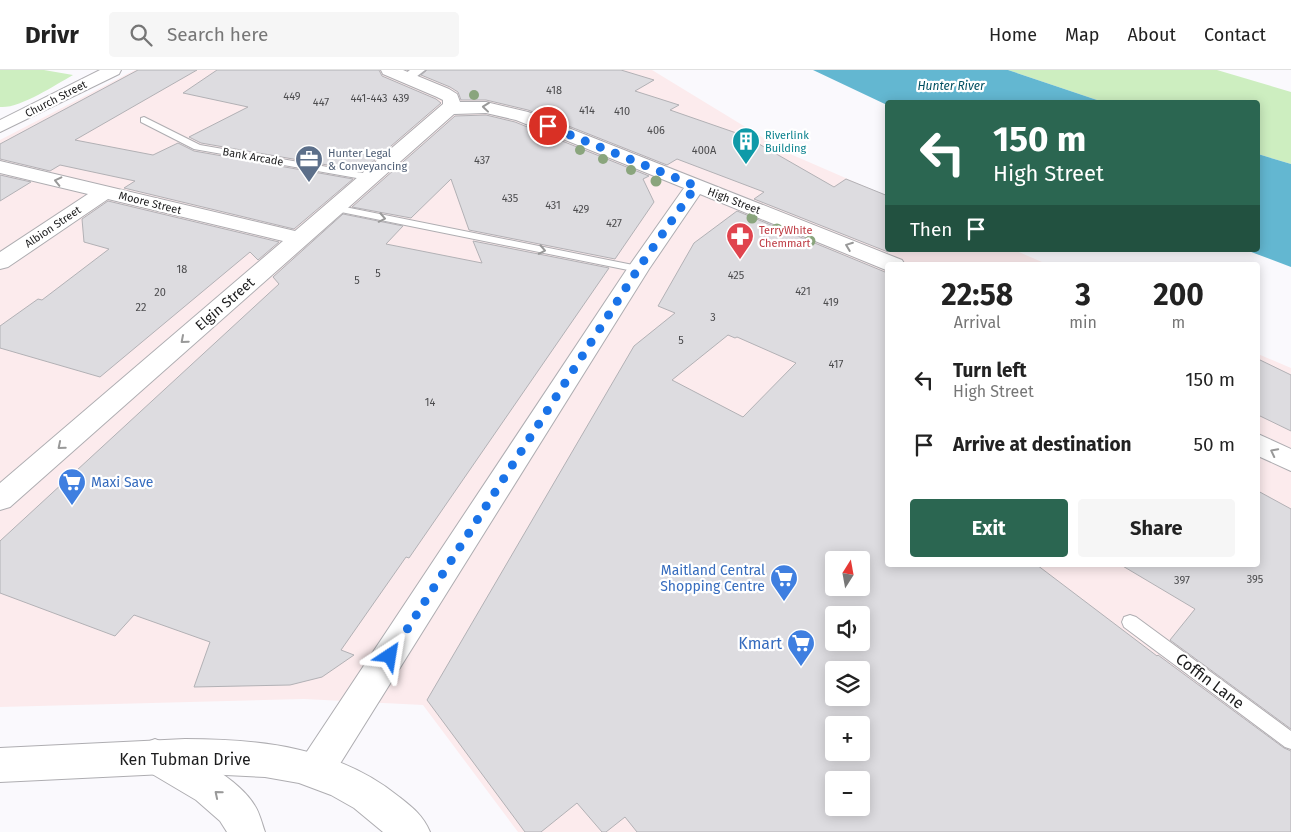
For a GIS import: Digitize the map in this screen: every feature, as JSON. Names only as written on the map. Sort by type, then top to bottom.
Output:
[{"type":"street","name":"Church Street","points":[[2,124],[113,70]]},
{"type":"street","points":[[390,70],[413,74],[448,96],[453,101],[450,109]]},
{"type":"street","name":"High Street","points":[[450,109],[472,106],[503,110],[886,262]]},
{"type":"street","name":"Elgin Street","points":[[0,499],[368,178],[450,109]]},
{"type":"street","name":"Moore Street","points":[[0,167],[300,239]]},
{"type":"street","points":[[315,771],[638,269],[696,186]]},
{"type":"street","name":"Albion Street","points":[[0,262],[105,192]]},
{"type":"street","points":[[1260,445],[1291,461]]},
{"type":"street","points":[[155,756],[213,789],[229,803],[246,826],[246,832]]},
{"type":"street","name":"Ken Tubman Drive","points":[[0,765],[155,756],[211,756],[258,759],[291,764],[315,771],[353,787],[388,811],[411,832]]},
{"type":"lane","name":"Bank Arcade","points":[[144,120],[197,147],[368,178]]},
{"type":"lane","points":[[335,208],[638,269]]},
{"type":"lane","name":"Coffin Lane","points":[[1130,622],[1291,741]]},
{"type":"shaded area","points":[[135,70],[652,70],[788,153],[885,195],[885,252],[1019,252],[1042,262],[885,262],[885,567],[1260,567],[1260,355],[1291,368],[1291,832],[518,832],[423,705],[304,699],[0,707],[0,140]]},
{"type":"green space","points":[[0,70],[44,70],[73,75],[27,100],[8,107],[0,107]]},
{"type":"green space","points":[[1008,70],[1217,70],[1291,92],[1291,164],[1260,155],[1260,100],[1097,100]]},
{"type":"water","name":"Hunter River","points":[[813,70],[1008,70],[1097,100],[885,100],[885,104]]},
{"type":"water","points":[[1260,155],[1291,164],[1291,267],[1251,252],[1260,252]]},
{"type":"building","points":[[138,70],[197,70],[75,140],[153,155],[178,143],[194,151],[353,179],[294,229],[124,188],[135,181],[60,165],[50,171],[0,159],[0,144]]},
{"type":"building","points":[[217,70],[379,70],[382,76],[436,99],[441,103],[362,171],[201,143],[189,137],[248,107],[183,93]]},
{"type":"building","points":[[427,70],[621,70],[654,80],[635,91],[679,105],[670,110],[745,136],[834,187],[846,179],[885,195],[885,251],[754,199],[764,192],[677,159],[667,165],[528,110],[486,100],[461,100],[458,92],[450,87],[421,75]]},
{"type":"building","points":[[486,115],[515,122],[649,176],[643,179],[654,202],[615,259],[469,230],[451,179],[411,218],[352,207],[455,116]]},
{"type":"building","points":[[0,175],[31,182],[0,201]]},
{"type":"building","points":[[108,201],[279,242],[258,260],[250,252],[100,377],[0,348],[0,326],[38,299],[42,300],[109,249],[84,242],[82,219]]},
{"type":"building","name":"Maitland Central Shopping Centre","points":[[737,211],[885,272],[885,567],[1040,567],[1157,656],[1284,748],[1291,751],[1291,832],[637,832],[625,817],[606,832],[602,832],[577,803],[541,832],[525,832],[427,700],[634,346],[675,313],[658,306],[694,243]],"holes":[[[728,335],[737,337],[796,363],[743,417],[672,380]]]},
{"type":"building","points":[[343,214],[403,226],[386,244],[482,263],[473,241],[609,268],[409,558],[406,557],[341,650],[354,655],[322,677],[290,685],[194,687],[210,642],[134,615],[115,636],[0,593],[0,541],[279,284],[273,277]]},
{"type":"building","points":[[1260,360],[1291,375],[1291,431],[1260,416]]},
{"type":"building","points":[[1260,492],[1291,509],[1291,729],[1170,640],[1195,609],[1124,567],[1260,567]]},
{"type":"place","name":"Riverlink Building","points":[[746,165]]},
{"type":"place","name":"Hunter Legal & Conveyancing","points":[[309,183]]},
{"type":"place","name":"TerryWhite Chemmart","points":[[740,260]]},
{"type":"place","name":"Maxi Save","points":[[72,506]]},
{"type":"place","name":"Maitland Central Shopping Centre","points":[[784,602]]},
{"type":"place","name":"Kmart","points":[[801,667]]},
{"type":"route","points":[[390,656],[638,269],[696,186],[548,126]]}]
